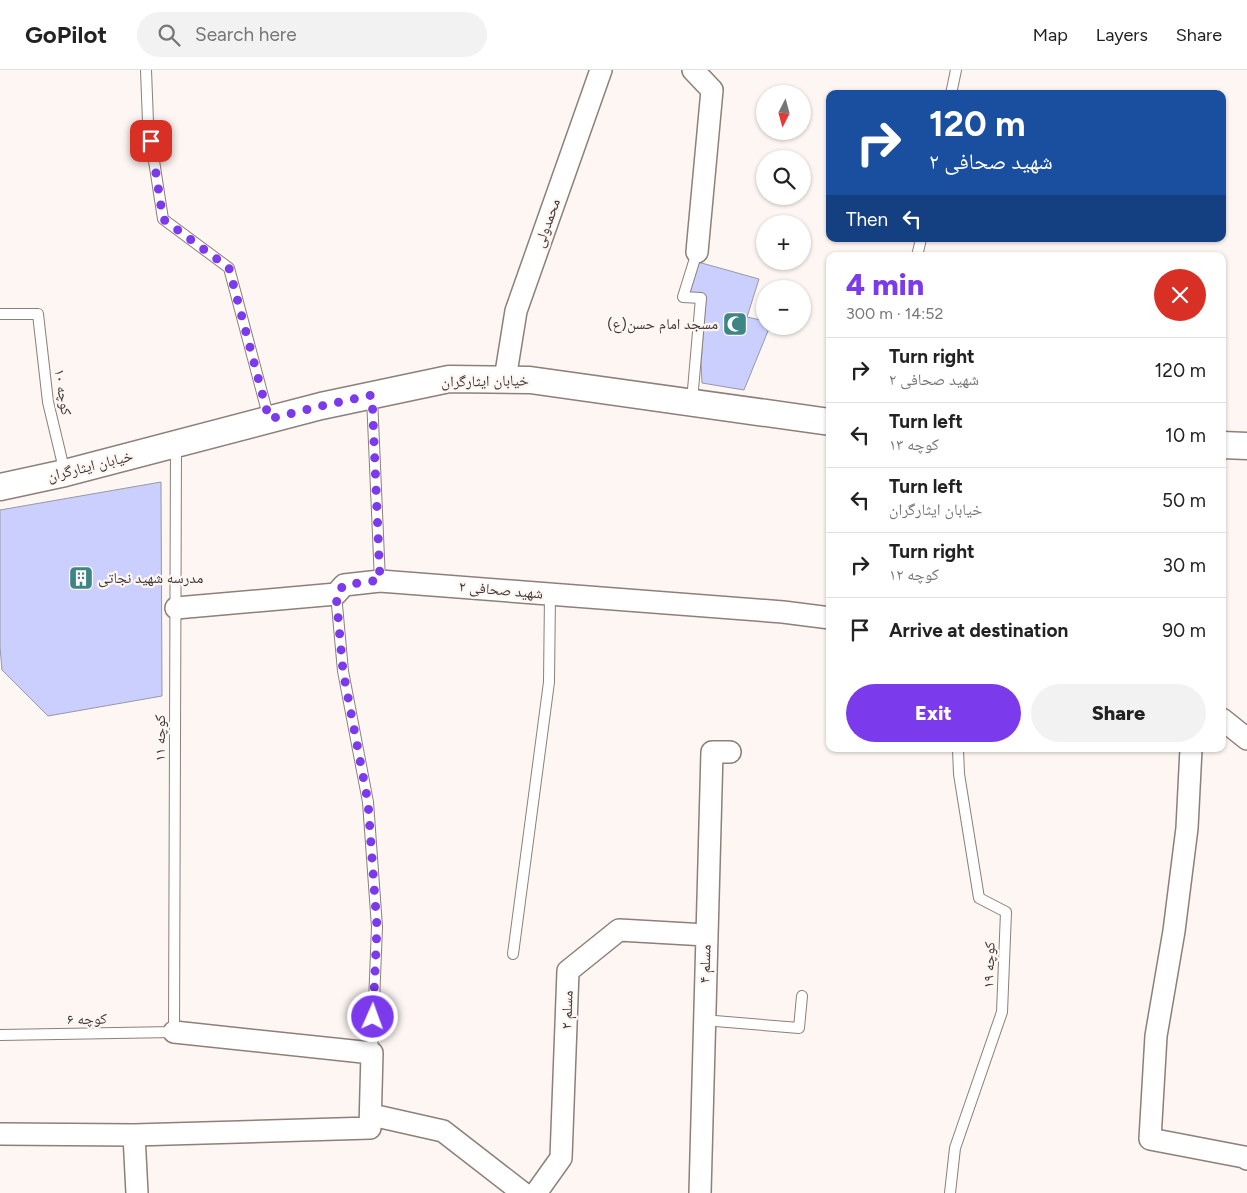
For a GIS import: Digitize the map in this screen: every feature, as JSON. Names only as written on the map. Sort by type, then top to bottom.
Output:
[{"type":"street","name":"محمدولی","points":[[505,379],[516,311],[602,70]]},
{"type":"street","points":[[693,70],[712,90],[697,252]]},
{"type":"street","name":"خیابان ایثارگران","points":[[0,487],[65,473],[321,406],[449,379],[530,380],[826,421]]},
{"type":"street","points":[[1226,445],[1247,446]]},
{"type":"street","name":"شهید صحافی ۲","points":[[176,608],[336,594],[344,585],[380,580],[783,612],[826,617]]},
{"type":"street","points":[[1226,722],[1247,739]]},
{"type":"street","name":"مسلم ۴","points":[[700,1193],[703,1020],[712,752],[730,752]]},
{"type":"street","points":[[1191,752],[1187,828],[1174,931],[1156,1036],[1150,1140],[1247,1159]]},
{"type":"street","name":"مسلم ۲","points":[[536,1193],[561,1158],[568,971],[619,930],[706,936]]},
{"type":"street","points":[[0,1134],[134,1135],[370,1128],[372,1114],[372,1053],[174,1032]]},
{"type":"street","points":[[372,1114],[443,1131],[523,1193]]},
{"type":"street","points":[[134,1135],[137,1193]]},
{"type":"lane","points":[[146,70],[148,122],[163,219],[229,268],[269,419]]},
{"type":"lane","points":[[952,90],[955,75]]},
{"type":"lane","points":[[692,402],[701,298],[682,297],[697,252]]},
{"type":"lane","name":"کوچه ۱۰","points":[[0,314],[38,314],[48,402],[65,473]]},
{"type":"lane","points":[[372,395],[380,580]]},
{"type":"lane","name":"کوچه ۱۱","points":[[174,1032],[176,444]]},
{"type":"lane","points":[[336,594],[343,671],[368,802],[377,927],[372,1053]]},
{"type":"lane","points":[[513,954],[549,682],[550,594]]},
{"type":"lane","name":"کوچه ۱۹","points":[[950,1193],[955,1148],[1002,1012],[1006,912],[979,898],[959,774],[958,752]]},
{"type":"lane","points":[[703,1020],[799,1028],[802,996]]},
{"type":"lane","name":"کوچه ۶","points":[[0,1035],[174,1032]]},
{"type":"building","name":"مسجد امام حسن(ع)","points":[[698,262],[759,279],[756,280],[756,288],[747,317],[756,319],[756,335],[766,335],[744,390],[702,383],[701,364],[706,297],[688,293]]},
{"type":"building","name":"مدرسه شهید نجاتی","points":[[161,482],[162,696],[48,716],[2,670],[0,647],[0,510]]},
{"type":"place","name":"مسجد امام حسن(ع)","points":[[735,324]]},
{"type":"place","name":"مدرسه شهید نجاتی","points":[[81,578]]},
{"type":"route","points":[[151,141],[163,219],[229,268],[269,419],[372,395],[380,580],[344,585],[336,594],[343,671],[368,802],[377,927],[373,1017]]}]
